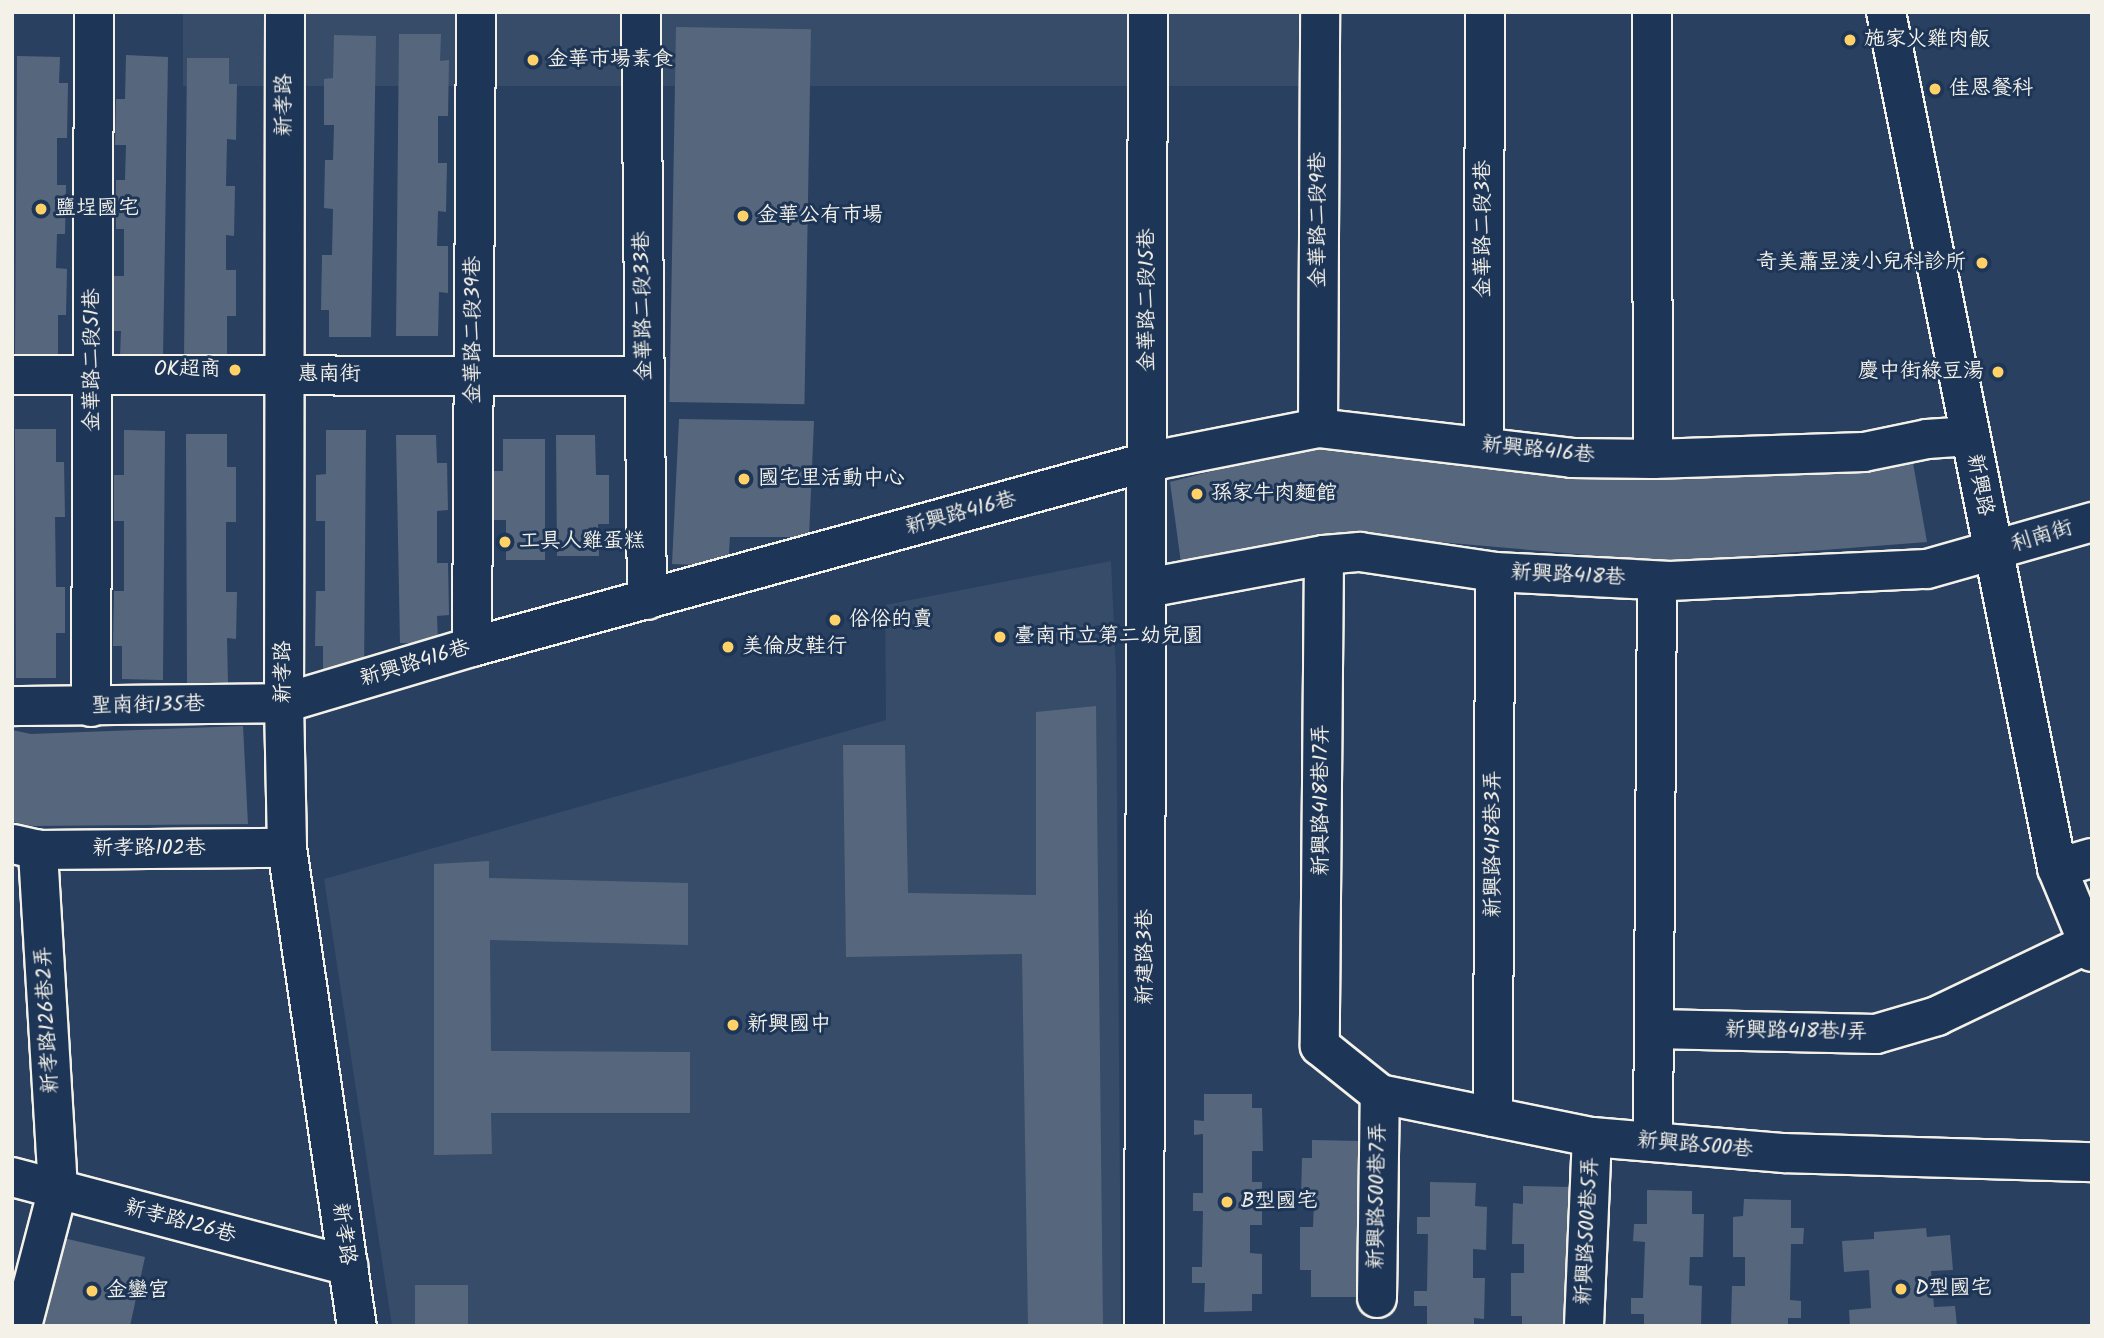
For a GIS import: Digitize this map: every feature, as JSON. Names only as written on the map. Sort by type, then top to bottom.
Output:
[{"type":"street","name":"金華路二段51巷","points":[[91,707],[94,12]]},
{"type":"street","name":"新孝路","points":[[285,12],[284,703],[287,848],[357,1326]]},
{"type":"street","name":"金華路二段39巷","points":[[471,647],[476,12]]},
{"type":"street","name":"金華路二段33巷","points":[[641,12],[647,600]]},
{"type":"street","name":"金華路二段15巷","points":[[1147,587],[1148,12]]},
{"type":"street","name":"金華路二段9巷","points":[[1318,428],[1320,12]]},
{"type":"street","name":"金華路二段3巷","points":[[1484,446],[1485,12]]},
{"type":"street","points":[[1652,12],[1653,459]]},
{"type":"street","name":"新興路","points":[[1886,12],[1992,552],[2075,863],[2089,948]]},
{"type":"street","name":"惠南街","points":[[12,374],[645,376]]},
{"type":"street","name":"新興路416巷","points":[[284,703],[471,647],[1147,463],[1318,428],[1572,458],[1653,459],[1864,452],[1927,439],[1970,436]]},
{"type":"street","name":"利南街","points":[[1992,552],[2092,522]]},
{"type":"street","name":"新興路418巷","points":[[1147,587],[1324,555],[1360,552],[1495,572],[1657,581],[1927,569],[1992,552]]},
{"type":"street","name":"新興路418巷17弄","points":[[1320,1046],[1324,555]]},
{"type":"street","name":"新興路418巷3弄","points":[[1493,1117],[1495,572]]},
{"type":"street","points":[[1653,1142],[1657,581]]},
{"type":"street","name":"新建路3巷","points":[[1144,1326],[1147,587]]},
{"type":"street","name":"聖南街135巷","points":[[12,706],[284,703]]},
{"type":"street","name":"新孝路102巷","points":[[25,847],[287,848]]},
{"type":"street","name":"新孝路126巷2弄","points":[[22,1326],[58,1189],[25,847]]},
{"type":"street","name":"新興路418巷1弄","points":[[1655,1029],[1876,1034],[1937,1016],[2089,948]]},
{"type":"street","name":"新興路500巷","points":[[1320,1046],[1380,1094],[1592,1137],[1784,1153],[2092,1162]]},
{"type":"street","name":"新興路500巷7弄","points":[[1377,1298],[1380,1094]]},
{"type":"street","name":"新興路500巷5弄","points":[[1584,1326],[1592,1137]]},
{"type":"street","name":"新孝路126巷","points":[[12,1177],[348,1266]]},
{"type":"shaded area","points":[[183,12],[1318,12],[1318,86],[183,86]]},
{"type":"shaded area","name":"新興國中","points":[[1111,561],[1116,670],[1121,1326],[392,1326],[324,879],[886,720],[885,605]]},
{"type":"building","name":"金華公有市場","points":[[676,27],[811,29],[804,404],[669,402]]},
{"type":"building","points":[[399,34],[441,34],[440,61],[449,60],[448,116],[438,116],[438,163],[447,163],[446,212],[438,211],[437,246],[448,246],[448,293],[439,292],[438,336],[396,336]]},
{"type":"building","points":[[334,35],[376,36],[371,337],[329,337],[329,310],[321,310],[322,255],[332,255],[333,209],[324,208],[325,160],[333,160],[334,125],[324,125],[324,79],[333,78]]},
{"type":"building","name":"鹽埕國宅","points":[[126,55],[168,57],[163,358],[120,357],[121,331],[113,331],[114,276],[124,276],[124,229],[116,229],[116,180],[125,180],[126,145],[115,145],[116,99],[125,99]]},
{"type":"building","name":"鹽埕國宅","points":[[17,56],[60,57],[59,83],[68,83],[67,138],[57,138],[57,185],[66,185],[65,234],[57,234],[56,268],[67,269],[66,315],[58,315],[58,358],[15,358]]},
{"type":"building","name":"鹽埕國宅","points":[[187,58],[229,58],[229,84],[237,84],[236,140],[227,139],[226,186],[235,186],[234,236],[226,235],[226,270],[236,270],[236,316],[227,316],[227,360],[184,359]]},
{"type":"building","name":"國宅里活動中心","points":[[679,419],[814,421],[809,537],[730,537],[728,566],[672,564]]},
{"type":"building","points":[[15,429],[56,429],[56,462],[64,462],[65,517],[55,517],[56,587],[65,587],[65,633],[56,633],[56,678],[16,678]]},
{"type":"building","points":[[124,430],[165,431],[163,680],[122,679],[122,646],[113,646],[114,591],[124,591],[124,521],[114,521],[114,475],[124,475]]},
{"type":"building","points":[[326,430],[366,430],[364,679],[323,679],[323,646],[315,646],[316,591],[325,591],[325,521],[316,521],[316,475],[326,474]]},
{"type":"building","points":[[186,434],[227,434],[227,467],[236,467],[236,522],[226,522],[226,592],[237,592],[236,639],[227,638],[228,683],[187,683]]},
{"type":"building","points":[[396,435],[436,435],[437,463],[447,463],[448,510],[437,511],[437,563],[448,563],[449,615],[437,616],[438,643],[400,643]]},
{"type":"building","points":[[556,435],[595,435],[596,475],[609,475],[609,524],[598,524],[599,556],[557,556]]},
{"type":"building","points":[[503,439],[545,439],[545,560],[506,560],[506,520],[493,520],[493,471],[503,471]]},
{"type":"building","points":[[1325,442],[1660,474],[1913,463],[1927,542],[1669,562],[1335,533],[1181,563],[1170,482]]},
{"type":"building","points":[[1096,706],[1103,1326],[1028,1326],[1022,954],[846,957],[843,745],[905,745],[908,893],[1036,895],[1036,712]]},
{"type":"building","points":[[243,726],[248,824],[33,826],[12,822],[12,730],[31,734]]},
{"type":"building","points":[[489,861],[489,878],[688,883],[688,945],[490,940],[491,1051],[690,1052],[690,1113],[491,1113],[492,1154],[434,1155],[434,864]]},
{"type":"building","name":"B型國宅","points":[[1204,1094],[1252,1094],[1252,1108],[1262,1108],[1263,1151],[1252,1151],[1252,1182],[1262,1182],[1262,1225],[1250,1225],[1250,1253],[1262,1254],[1262,1294],[1252,1294],[1252,1311],[1204,1312],[1205,1283],[1192,1283],[1192,1267],[1202,1267],[1203,1211],[1193,1211],[1193,1193],[1203,1193],[1203,1134],[1194,1135],[1194,1120],[1204,1121]]},
{"type":"building","name":"B型國宅","points":[[1312,1140],[1360,1141],[1359,1169],[1372,1170],[1372,1186],[1359,1186],[1358,1242],[1369,1242],[1370,1260],[1357,1260],[1356,1297],[1311,1297],[1311,1270],[1300,1270],[1300,1227],[1313,1227],[1314,1199],[1301,1199],[1302,1158],[1312,1158]]},
{"type":"building","points":[[1430,1182],[1476,1183],[1475,1206],[1487,1207],[1486,1250],[1473,1249],[1473,1278],[1485,1278],[1484,1319],[1474,1318],[1474,1326],[1427,1326],[1427,1306],[1414,1306],[1414,1291],[1427,1291],[1428,1234],[1417,1234],[1417,1217],[1430,1217]]},
{"type":"building","points":[[1523,1186],[1571,1187],[1567,1326],[1522,1326],[1522,1316],[1511,1316],[1511,1273],[1524,1273],[1524,1244],[1512,1244],[1513,1203],[1523,1204]]},
{"type":"building","points":[[1647,1190],[1692,1191],[1692,1214],[1704,1214],[1703,1257],[1690,1257],[1689,1285],[1702,1286],[1701,1326],[1644,1326],[1644,1314],[1631,1314],[1631,1298],[1643,1298],[1645,1242],[1633,1241],[1634,1224],[1647,1224]]},
{"type":"building","points":[[1744,1199],[1791,1200],[1791,1228],[1804,1228],[1803,1244],[1791,1244],[1790,1300],[1801,1301],[1801,1318],[1788,1318],[1788,1326],[1731,1326],[1732,1286],[1745,1286],[1745,1257],[1733,1257],[1733,1217],[1743,1216]]},
{"type":"building","name":"D型國宅","points":[[1926,1228],[1927,1237],[1950,1235],[1953,1270],[1931,1271],[1934,1307],[1955,1306],[1957,1326],[1850,1326],[1849,1310],[1871,1308],[1869,1270],[1844,1272],[1842,1241],[1874,1239],[1874,1232]]},
{"type":"building","name":"金鑾宮","points":[[59,1237],[145,1257],[130,1326],[39,1326]]},
{"type":"building","points":[[415,1285],[468,1285],[468,1326],[415,1326]]},
{"type":"place","name":"施家火雞肉飯","points":[[1850,40]]},
{"type":"place","name":"金華市場素食","points":[[533,60]]},
{"type":"place","name":"佳恩餐科","points":[[1935,89]]},
{"type":"place","name":"鹽埕國宅","points":[[41,209]]},
{"type":"place","name":"金華公有市場","points":[[743,216]]},
{"type":"place","name":"奇美蕭昱淩小兒科診所","points":[[1982,263]]},
{"type":"place","name":"OK超商","points":[[235,370]]},
{"type":"place","name":"慶中街綠豆湯","points":[[1998,372]]},
{"type":"place","name":"國宅里活動中心","points":[[744,479]]},
{"type":"place","name":"孫家牛肉麵館","points":[[1197,494]]},
{"type":"place","name":"工具人雞蛋糕","points":[[505,542]]},
{"type":"place","name":"俗俗的賣","points":[[835,620]]},
{"type":"place","name":"臺南市立第二幼兒園","points":[[1000,637]]},
{"type":"place","name":"美倫皮鞋行","points":[[728,647]]},
{"type":"place","name":"新興國中","points":[[733,1025]]},
{"type":"place","name":"B型國宅","points":[[1227,1202]]},
{"type":"place","name":"D型國宅","points":[[1901,1289]]},
{"type":"place","name":"金鑾宮","points":[[92,1291]]}]
